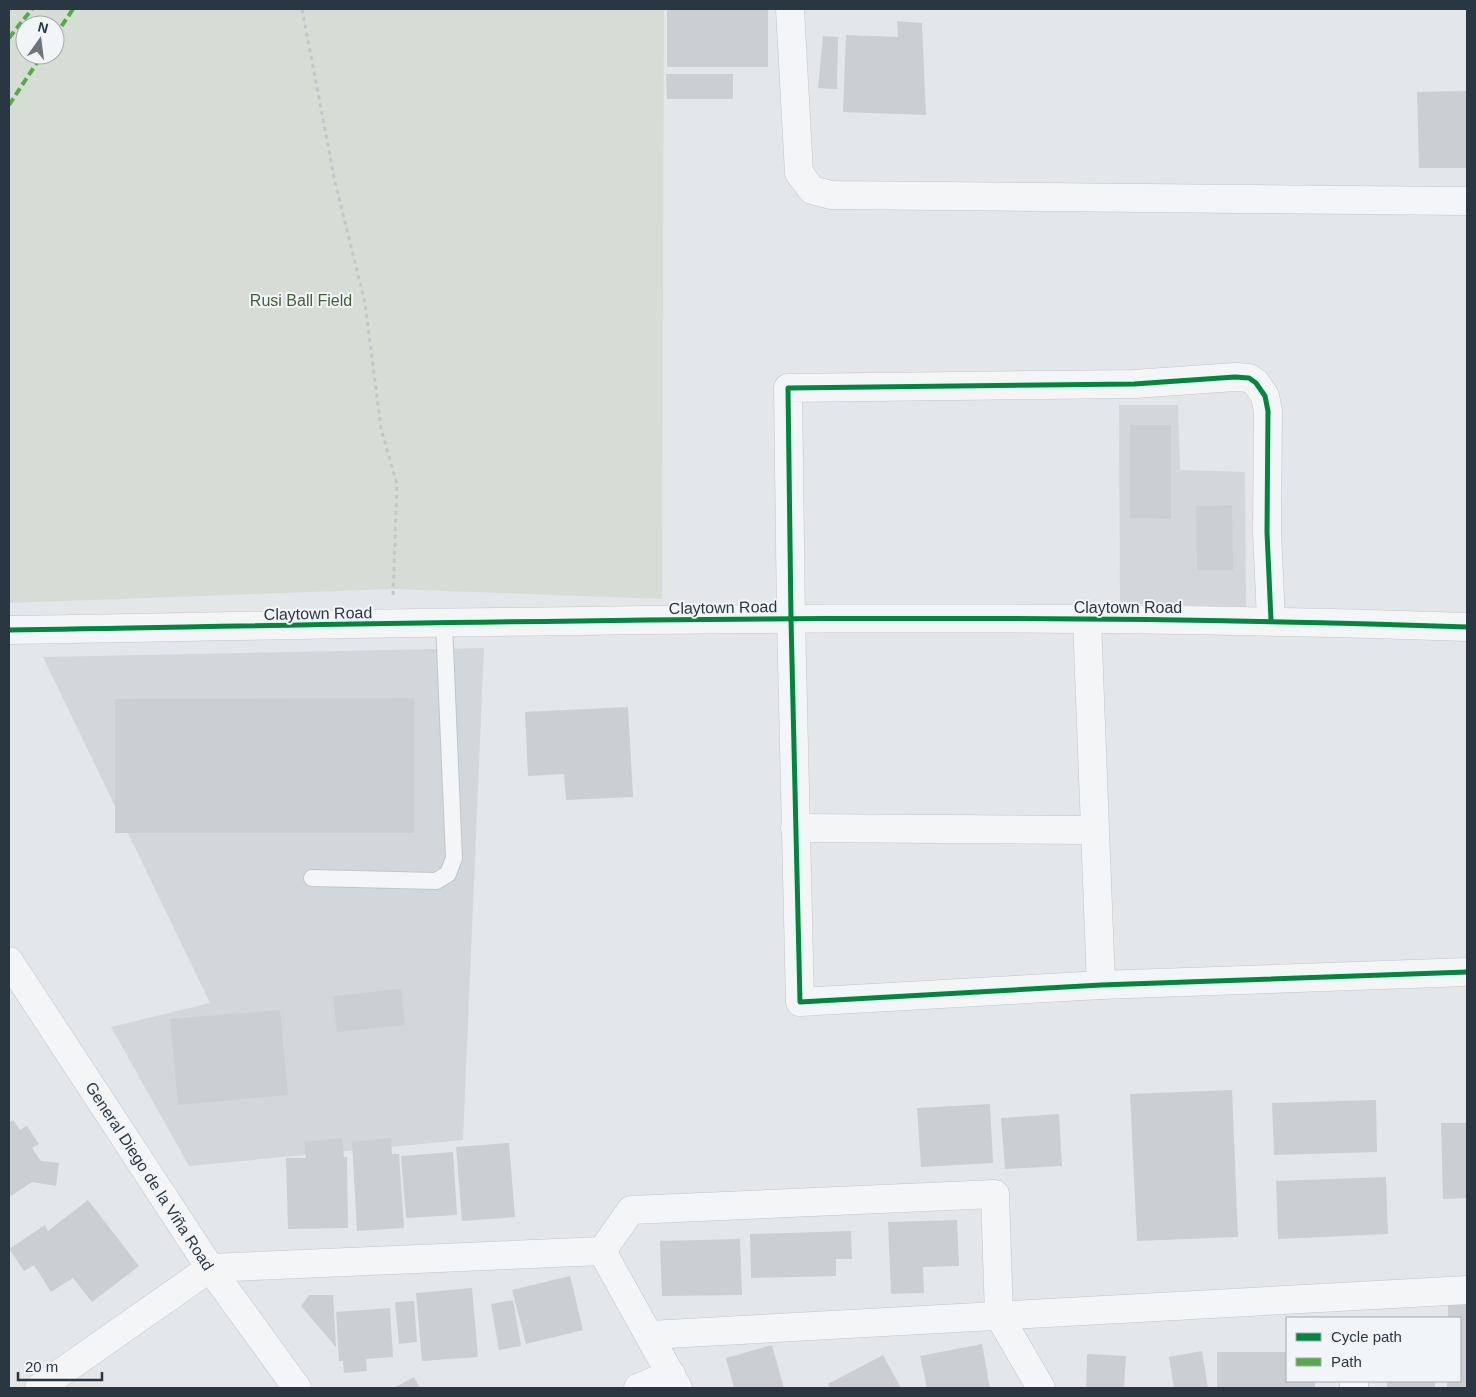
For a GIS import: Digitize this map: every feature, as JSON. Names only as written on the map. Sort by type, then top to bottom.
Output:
[{"type":"street","points":[[790,9],[799,172],[812,190],[832,195],[1467,201]]},
{"type":"street","points":[[1271,620],[1267,532],[1268,411],[1266,396],[1256,383],[1249,378],[1235,376],[1134,384],[788,388],[791,619],[800,1002],[1101,985],[1467,972]]},
{"type":"street","name":"Claytown Road","points":[[9,630],[791,619],[1271,620],[1467,627]]},
{"type":"street","points":[[1086,620],[1093,830],[1101,985]]},
{"type":"street","points":[[796,828],[1093,830]]},
{"type":"street","name":"General Diego de la Viña Road","points":[[9,963],[210,1268],[297,1388]]},
{"type":"street","points":[[602,1251],[632,1210],[995,1194],[999,1316],[1042,1388]]},
{"type":"street","points":[[39,1388],[210,1268],[602,1251]]},
{"type":"street","points":[[602,1251],[674,1381],[638,1388]]},
{"type":"street","points":[[649,1335],[999,1316],[1352,1307],[1467,1290]]},
{"type":"lane","points":[[312,878],[436,880],[448,874],[454,858],[444,624]]},
{"type":"path","points":[[302,9],[335,182],[365,303],[381,430],[398,484],[392,588],[396,625]]},
{"type":"shaded area","points":[[1119,405],[1178,405],[1180,470],[1245,472],[1246,607],[1120,603]]},
{"type":"shaded area","points":[[484,648],[463,1140],[189,1166],[111,1027],[210,1003],[43,657]]},
{"type":"green space","name":"Rusi Ball Field","points":[[9,9],[664,9],[662,599],[392,589],[9,603]]},
{"type":"building","points":[[667,9],[768,9],[768,67],[667,67]]},
{"type":"building","points":[[897,21],[922,23],[926,115],[843,112],[846,35],[898,37]]},
{"type":"building","points":[[823,36],[838,37],[837,89],[818,88]]},
{"type":"building","points":[[666,74],[733,74],[733,99],[667,99]]},
{"type":"building","points":[[1467,91],[1467,168],[1419,168],[1417,92]]},
{"type":"building","points":[[1130,425],[1171,425],[1171,519],[1130,518]]},
{"type":"building","points":[[1232,505],[1233,570],[1197,570],[1196,506]]},
{"type":"building","points":[[414,698],[414,833],[115,833],[115,699]]},
{"type":"building","points":[[628,707],[633,797],[566,800],[564,774],[528,776],[525,712]]},
{"type":"building","points":[[401,989],[405,1025],[337,1032],[333,996]]},
{"type":"building","points":[[280,1010],[288,1095],[178,1105],[170,1019]]},
{"type":"building","points":[[1232,1090],[1238,1237],[1137,1241],[1130,1094]]},
{"type":"building","points":[[1376,1100],[1377,1152],[1274,1155],[1272,1103]]},
{"type":"building","points":[[990,1104],[993,1163],[921,1167],[917,1108]]},
{"type":"building","points":[[1059,1114],[1062,1166],[1005,1169],[1001,1118]]},
{"type":"building","points":[[13,1120],[20,1130],[27,1126],[39,1144],[32,1148],[41,1161],[59,1163],[56,1186],[32,1182],[11,1196],[9,1192],[9,1123]]},
{"type":"building","points":[[1441,1123],[1467,1123],[1467,1198],[1443,1199]]},
{"type":"building","points":[[342,1138],[344,1157],[347,1157],[348,1228],[288,1229],[286,1158],[306,1158],[304,1142]]},
{"type":"building","points":[[391,1138],[392,1154],[399,1154],[404,1228],[357,1231],[352,1142]]},
{"type":"building","points":[[509,1143],[515,1217],[462,1221],[456,1147]]},
{"type":"building","points":[[453,1152],[457,1215],[406,1218],[401,1156]]},
{"type":"building","points":[[1386,1177],[1388,1234],[1278,1239],[1276,1181]]},
{"type":"building","points":[[88,1200],[139,1266],[92,1302],[73,1278],[51,1292],[34,1265],[24,1271],[9,1249],[45,1225],[48,1231]]},
{"type":"building","points":[[957,1220],[959,1266],[923,1267],[924,1293],[891,1294],[888,1222]]},
{"type":"building","points":[[851,1231],[852,1259],[836,1259],[836,1276],[751,1278],[750,1234]]},
{"type":"building","points":[[740,1239],[742,1295],[662,1296],[660,1241]]},
{"type":"building","points":[[570,1276],[583,1330],[526,1344],[512,1290]]},
{"type":"building","points":[[472,1288],[478,1357],[422,1361],[416,1293]]},
{"type":"building","points":[[309,1295],[333,1295],[336,1347],[301,1306]]},
{"type":"building","points":[[513,1300],[521,1346],[499,1350],[491,1304]]},
{"type":"building","points":[[414,1301],[417,1342],[399,1344],[395,1302]]},
{"type":"building","points":[[1448,1301],[1467,1302],[1467,1388],[1447,1388],[1447,1382],[1461,1382],[1461,1317],[1448,1317]]},
{"type":"building","points":[[390,1308],[393,1357],[366,1359],[367,1371],[344,1373],[343,1361],[339,1361],[336,1312]]},
{"type":"building","points":[[982,1344],[990,1388],[927,1388],[920,1356]]},
{"type":"building","points":[[772,1345],[784,1388],[734,1388],[726,1358]]},
{"type":"building","points":[[1202,1351],[1208,1388],[1174,1388],[1169,1357]]},
{"type":"building","points":[[1217,1352],[1286,1352],[1286,1382],[1315,1382],[1315,1388],[1217,1388]]},
{"type":"building","points":[[1087,1354],[1126,1356],[1124,1388],[1086,1388]]},
{"type":"building","points":[[883,1355],[901,1388],[830,1388],[828,1384]]},
{"type":"building","points":[[414,1377],[420,1388],[394,1388]]},
{"type":"building","points":[[1387,1382],[1435,1382],[1435,1388],[1387,1388]]},
{"type":"marked path","points":[[9,38],[32,9]]},
{"type":"marked path","points":[[65,21],[73,9]]},
{"type":"marked path","points":[[9,105],[35,65]]},
{"type":"cycle path","points":[[1271,620],[1267,532],[1268,411],[1265,396],[1256,383],[1249,378],[1235,377],[1134,384],[788,388],[791,619],[800,1002],[1101,985],[1467,972]]},
{"type":"cycle path","points":[[9,630],[556,621],[920,618],[1285,622],[1467,627]]}]
